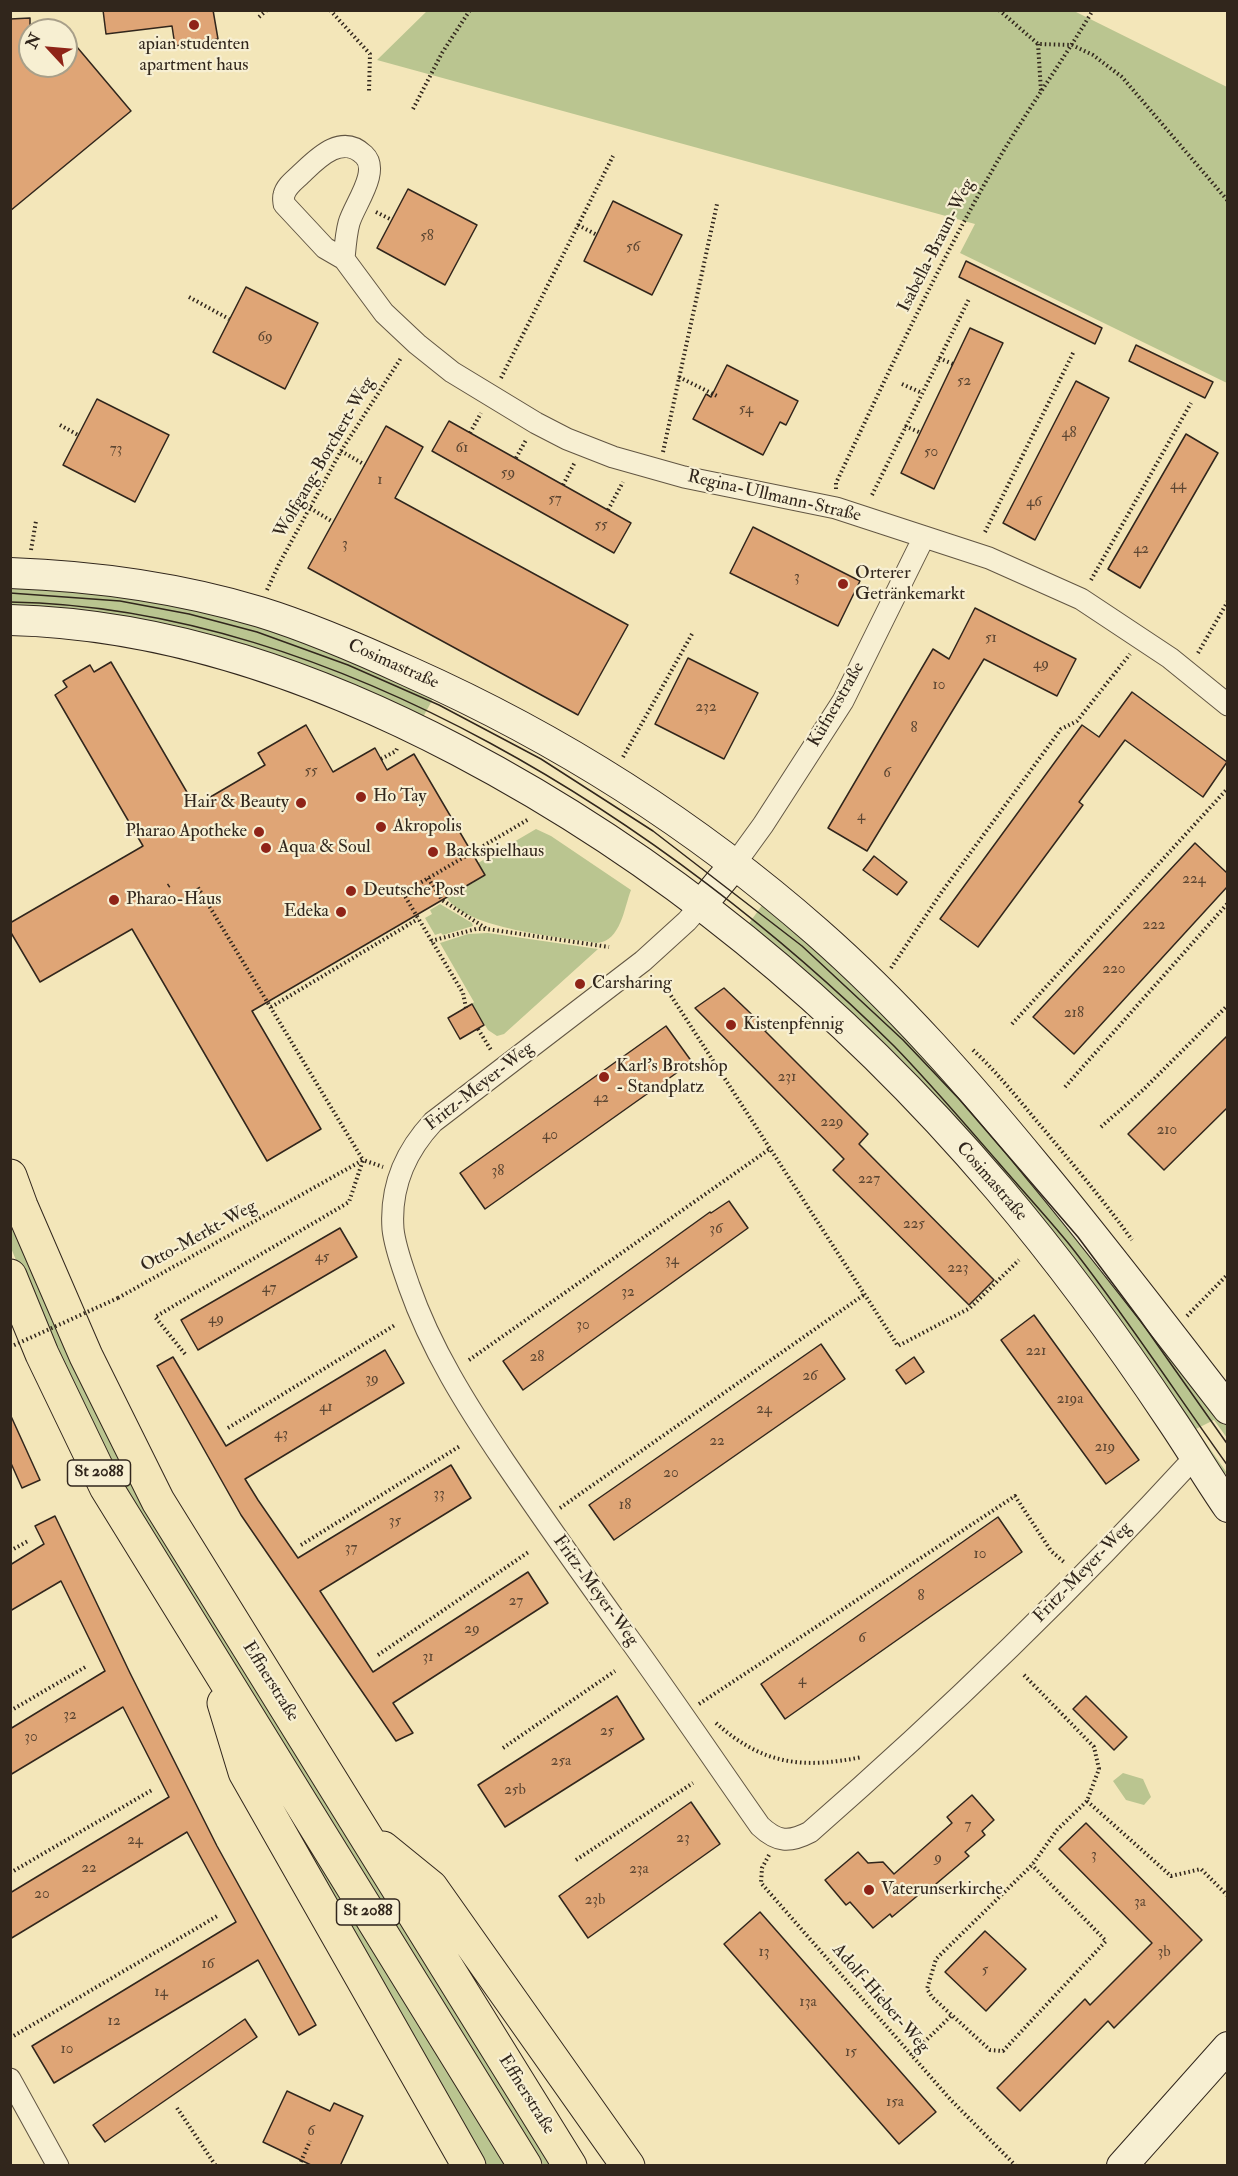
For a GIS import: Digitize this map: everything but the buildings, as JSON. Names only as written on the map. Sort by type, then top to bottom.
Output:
[{"type":"highway","name":"Effnerstraße","points":[[10,1176],[86,1356],[158,1501],[570,2166]]},
{"type":"highway","name":"Effnerstraße","points":[[10,1276],[42,1354],[106,1487],[525,2166]]},
{"type":"highway","points":[[210,1658],[245,1772],[469,2166]]},
{"type":"highway","points":[[362,1831],[430,1887],[628,2166]]},
{"type":"main road","name":"Cosimastraße","points":[[20,564],[194,595],[262,613],[355,647],[468,698],[551,741],[695,835],[816,931],[856,968],[972,1088],[1089,1229],[1227,1409]]},
{"type":"main road","name":"Cosimastraße","points":[[10,620],[114,629],[183,643],[250,661],[337,693],[426,734],[526,788],[587,824],[702,904],[827,1009],[938,1120],[997,1187],[1116,1339],[1227,1507]]},
{"type":"main road","points":[[702,904],[734,865]]},
{"type":"main road","points":[[1122,2166],[1227,2047]]},
{"type":"street","name":"Regina-Ullmann-Straße","points":[[344,259],[349,222],[370,170],[364,155],[345,147],[324,152],[289,186],[284,195],[284,204],[326,248],[344,259],[384,313],[452,372],[536,423],[567,439],[613,457],[660,470],[836,508],[989,558],[1081,599],[1187,672],[1227,705]]},
{"type":"street","name":"Küfnerstraße","points":[[734,865],[763,825],[843,701],[924,537]]},
{"type":"street","name":"Fritz-Meyer-Weg","points":[[702,904],[643,962],[433,1122],[409,1152],[399,1174],[395,1190],[393,1230],[417,1309],[436,1348],[484,1431],[543,1520],[632,1642],[760,1826],[769,1834],[780,1839],[796,1839],[810,1832],[890,1762],[1057,1601],[1195,1456]]},
{"type":"street","points":[[10,2079],[58,2166]]},
{"type":"path","points":[[259,17],[267,10]]},
{"type":"path","points":[[330,10],[370,54],[369,91]]},
{"type":"path","points":[[413,108],[442,53],[470,10]]},
{"type":"path","points":[[999,10],[1038,44],[1072,45],[1093,55],[1122,77],[1227,201]]},
{"type":"path","name":"Isabella-Braun-Weg","points":[[836,508],[836,483],[892,365],[977,197],[1093,10]]},
{"type":"path","points":[[1038,44],[1041,91]]},
{"type":"path","points":[[492,395],[613,156]]},
{"type":"path","points":[[660,470],[717,204]]},
{"type":"path","points":[[376,211],[392,220]]},
{"type":"path","points":[[578,225],[597,235]]},
{"type":"path","points":[[189,297],[229,319]]},
{"type":"path","points":[[872,495],[969,299]]},
{"type":"path","name":"Wolfgang-Borchert-Weg","points":[[266,594],[279,564],[341,451],[401,358],[417,344]]},
{"type":"path","points":[[985,532],[1074,351]]},
{"type":"path","points":[[939,358],[953,364]]},
{"type":"path","points":[[679,377],[718,397]]},
{"type":"path","points":[[902,384],[922,393]]},
{"type":"path","points":[[1081,599],[1191,402]]},
{"type":"path","points":[[470,434],[480,416]]},
{"type":"path","points":[[60,425],[78,435]]},
{"type":"path","points":[[905,426],[921,433]]},
{"type":"path","points":[[516,458],[525,442]]},
{"type":"path","points":[[341,451],[365,465]]},
{"type":"path","points":[[563,485],[573,465]]},
{"type":"path","points":[[608,510],[622,484]]},
{"type":"path","points":[[310,508],[333,522]]},
{"type":"path","points":[[20,564],[36,522]]},
{"type":"path","points":[[1187,672],[1227,601]]},
{"type":"path","points":[[621,760],[692,634]]},
{"type":"path","points":[[890,969],[941,893],[1054,737],[1061,729],[1077,721],[1140,639]]},
{"type":"path","points":[[381,759],[396,751],[400,743]]},
{"type":"path","points":[[1012,1024],[1227,788]]},
{"type":"path","points":[[466,1008],[463,993],[403,893],[534,816]]},
{"type":"path","points":[[428,878],[442,900],[488,929]]},
{"type":"path","points":[[197,886],[363,1160],[399,1174]]},
{"type":"path","points":[[1065,1087],[1227,903]]},
{"type":"path","points":[[271,1007],[418,919]]},
{"type":"path","points":[[431,941],[476,929],[488,929],[609,947]]},
{"type":"path","points":[[666,988],[898,1346],[970,1308],[1019,1260]]},
{"type":"path","points":[[1101,1127],[1143,1090],[1227,1005]]},
{"type":"path","points":[[478,1029],[490,1050]]},
{"type":"path","points":[[469,1360],[771,1148]]},
{"type":"path","points":[[185,1354],[155,1317],[349,1202],[363,1160]]},
{"type":"path","name":"Otto-Merkt-Weg","points":[[10,1347],[118,1298],[363,1160]]},
{"type":"path","points":[[1186,1317],[1227,1274]]},
{"type":"path","points":[[560,1508],[865,1294]]},
{"type":"path","points":[[228,1428],[395,1325]]},
{"type":"path","points":[[302,1545],[460,1446]]},
{"type":"path","points":[[699,1704],[1015,1496],[1052,1551],[1064,1562]]},
{"type":"path","points":[[10,1551],[28,1541]]},
{"type":"path","points":[[378,1655],[530,1551]]},
{"type":"path","points":[[10,1711],[87,1666]]},
{"type":"path","points":[[503,1748],[615,1671]]},
{"type":"path","points":[[1024,1675],[1094,1747],[1099,1769],[1087,1801],[1057,1830],[1032,1865],[936,1959],[927,1989],[932,1997],[990,2050],[1003,2051],[1106,1941],[1032,1865]]},
{"type":"path","points":[[715,1722],[741,1743],[759,1753],[781,1760],[802,1764],[822,1764],[869,1755]]},
{"type":"path","points":[[576,1860],[693,1783]]},
{"type":"path","points":[[10,1873],[152,1790]]},
{"type":"path","points":[[1087,1801],[1171,1876],[1201,1869],[1227,1896]]},
{"type":"path","name":"Adolf-Hieber-Weg","points":[[780,1839],[762,1868],[761,1883],[950,2099],[1016,2166]]},
{"type":"path","points":[[10,2038],[219,1915]]},
{"type":"path","points":[[911,2055],[952,2015]]},
{"type":"path","points":[[177,2108],[216,2166]]},
{"type":"path","points":[[299,2166],[310,2141]]},
{"type":"path","points":[[184,2166],[196,2166]]},
{"type":"green space","points":[[428,10],[1074,11],[1227,87],[1227,383],[960,253],[975,224],[377,60]]},
{"type":"green space","points":[[10,580],[58,583],[244,619],[436,693],[421,721],[11,610]]},
{"type":"green space","points":[[536,829],[551,836],[631,890],[620,923],[605,941],[597,943],[561,938],[493,924],[458,909],[447,898],[485,875],[478,863]]},
{"type":"green space","points":[[766,900],[955,1081],[1227,1423],[1227,1438],[1214,1420],[1196,1429],[1227,1473],[1218,1477],[1146,1367],[747,926]]},
{"type":"green space","points":[[440,904],[472,923],[473,926],[443,935],[441,933],[435,935],[425,918],[432,914],[430,910]]},
{"type":"green space","points":[[488,933],[598,949],[504,1034],[497,1036],[488,1030],[472,1004],[474,1002],[440,943],[468,934]]},
{"type":"green space","points":[[10,1219],[123,1466],[229,1648],[555,2165],[544,2165],[386,1915],[113,1470],[39,1316],[11,1248]]},
{"type":"green space","points":[[263,1772],[412,2012],[511,2165],[479,2165]]},
{"type":"green space","points":[[1123,1773],[1143,1779],[1151,1797],[1144,1805],[1126,1800],[1113,1781]]},
{"type":"tram line","points":[[10,593],[120,601],[189,614],[257,632],[348,665],[439,705],[541,759],[653,831],[802,946],[903,1040],[959,1099],[1078,1237],[1228,1445]]},
{"type":"tram line","points":[[10,602],[132,613],[253,642],[373,686],[490,743],[602,810],[707,884],[805,964],[894,1046],[934,1089],[1069,1244],[1130,1326],[1228,1466]]},
{"type":"place","name":"apian studenten apartment haus","points":[[194,25]]},
{"type":"place","name":"Orterer Getränkemarkt","points":[[843,584]]},
{"type":"place","name":"Ho Tay","points":[[361,797]]},
{"type":"place","name":"Hair & Beauty","points":[[301,803]]},
{"type":"place","name":"Akropolis","points":[[381,827]]},
{"type":"place","name":"Pharao Apotheke","points":[[259,832]]},
{"type":"place","name":"Aqua & Soul","points":[[266,848]]},
{"type":"place","name":"Backspielhaus","points":[[433,852]]},
{"type":"place","name":"Deutsche Post","points":[[351,891]]},
{"type":"place","name":"Pharao-Haus","points":[[114,900]]},
{"type":"place","name":"Edeka","points":[[341,912]]},
{"type":"place","name":"Carsharing","points":[[580,984]]},
{"type":"place","name":"Kistenpfennig","points":[[731,1025]]},
{"type":"place","name":"Karl's Brotshop - Standplatz","points":[[604,1077]]},
{"type":"place","name":"Vaterunserkirche","points":[[869,1890]]}]
